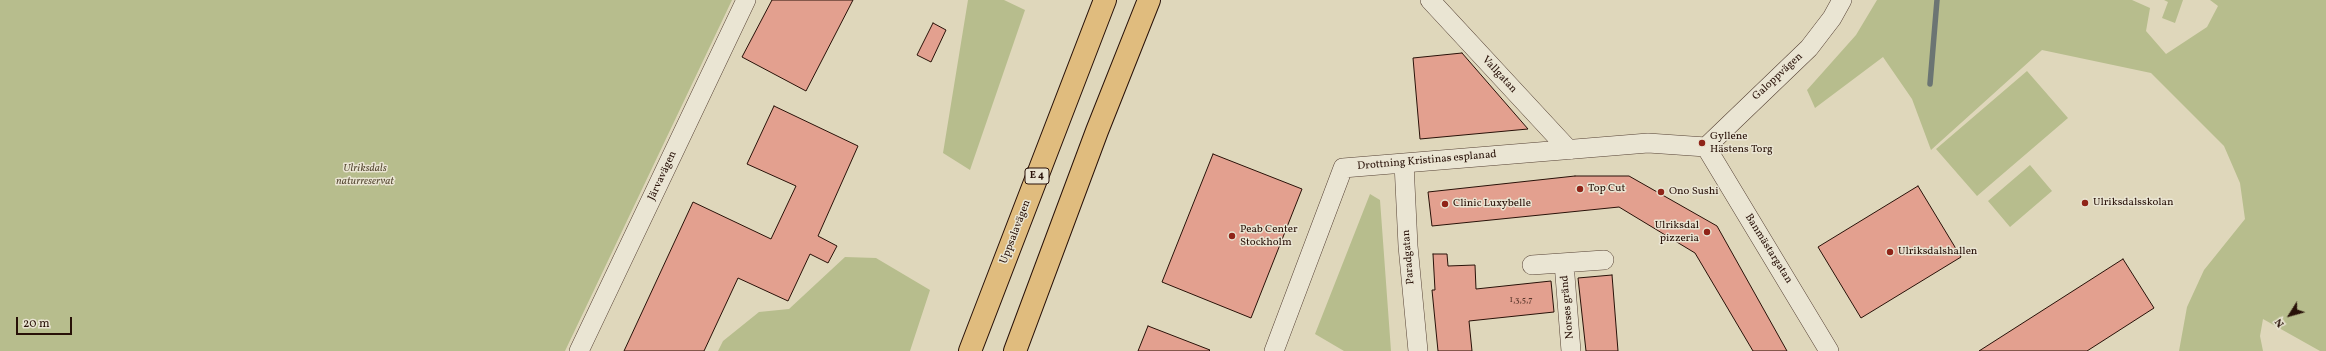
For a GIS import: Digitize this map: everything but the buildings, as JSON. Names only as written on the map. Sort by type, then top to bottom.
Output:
[{"type":"highway","name":"Uppsalavägen","points":[[970,351],[1105,0]]},
{"type":"highway","points":[[1015,351],[1097,131],[1149,0]]},
{"type":"street","name":"Järvavägen","points":[[579,351],[746,0]]},
{"type":"street","name":"Galoppvägen","points":[[1706,147],[1809,48],[1832,18],[1842,0]]},
{"type":"street","name":"Vallgatan","points":[[1422,1],[1569,150]]},
{"type":"street","name":"Drottning Kristinas esplanad","points":[[1274,351],[1343,168],[1648,143],[1706,147]]},
{"type":"street","name":"Banmästargatan","points":[[1706,147],[1829,351]]},
{"type":"street","name":"Paradgatan","points":[[1404,163],[1408,246],[1418,351]]},
{"type":"street","name":"Norses gränd","points":[[1532,265],[1604,260]]},
{"type":"street","name":"Norses gränd","points":[[1564,263],[1572,351]]},
{"type":"green space","name":"Ulriksdals naturreservat","points":[[0,0],[732,0],[565,351],[0,351]]},
{"type":"green space","points":[[968,0],[1004,0],[1025,10],[970,170],[943,153]]},
{"type":"green space","points":[[1877,0],[2132,0],[2150,8],[2146,31],[2166,54],[2207,27],[2218,6],[2210,0],[2326,0],[2326,351],[2320,351],[2263,319],[2260,336],[2263,351],[2179,351],[2187,307],[2204,270],[2245,219],[2240,183],[2224,146],[2151,73],[2042,50],[1931,150],[1912,99],[1883,57],[1815,108],[1807,90],[1856,35]]},
{"type":"green space","points":[[2164,0],[2183,0],[2175,23],[2162,18],[2168,2]]},
{"type":"green space","points":[[2027,71],[2068,118],[1977,196],[1936,149]]},
{"type":"green space","points":[[2030,165],[2052,191],[2010,227],[1988,201]]},
{"type":"green space","points":[[1370,194],[1380,200],[1391,351],[1344,351],[1315,334]]},
{"type":"green space","points":[[845,257],[876,258],[930,290],[910,351],[718,351],[723,341],[759,312],[789,309]]},
{"type":"waterway","points":[[1930,84],[1937,0]]},
{"type":"place","name":"Gyllene Hästens Torg","points":[[1702,143]]},
{"type":"place","name":"Top Cut","points":[[1580,189]]},
{"type":"place","name":"Ono Sushi","points":[[1661,192]]},
{"type":"place","name":"Ulriksdalsskolan","points":[[2085,203]]},
{"type":"place","name":"Clinic Luxybelle","points":[[1445,204]]},
{"type":"place","name":"Ulriksdal pizzeria","points":[[1707,232]]},
{"type":"place","name":"Peab Center Stockholm","points":[[1232,236]]},
{"type":"place","name":"Ulriksdalshallen","points":[[1890,252]]}]
